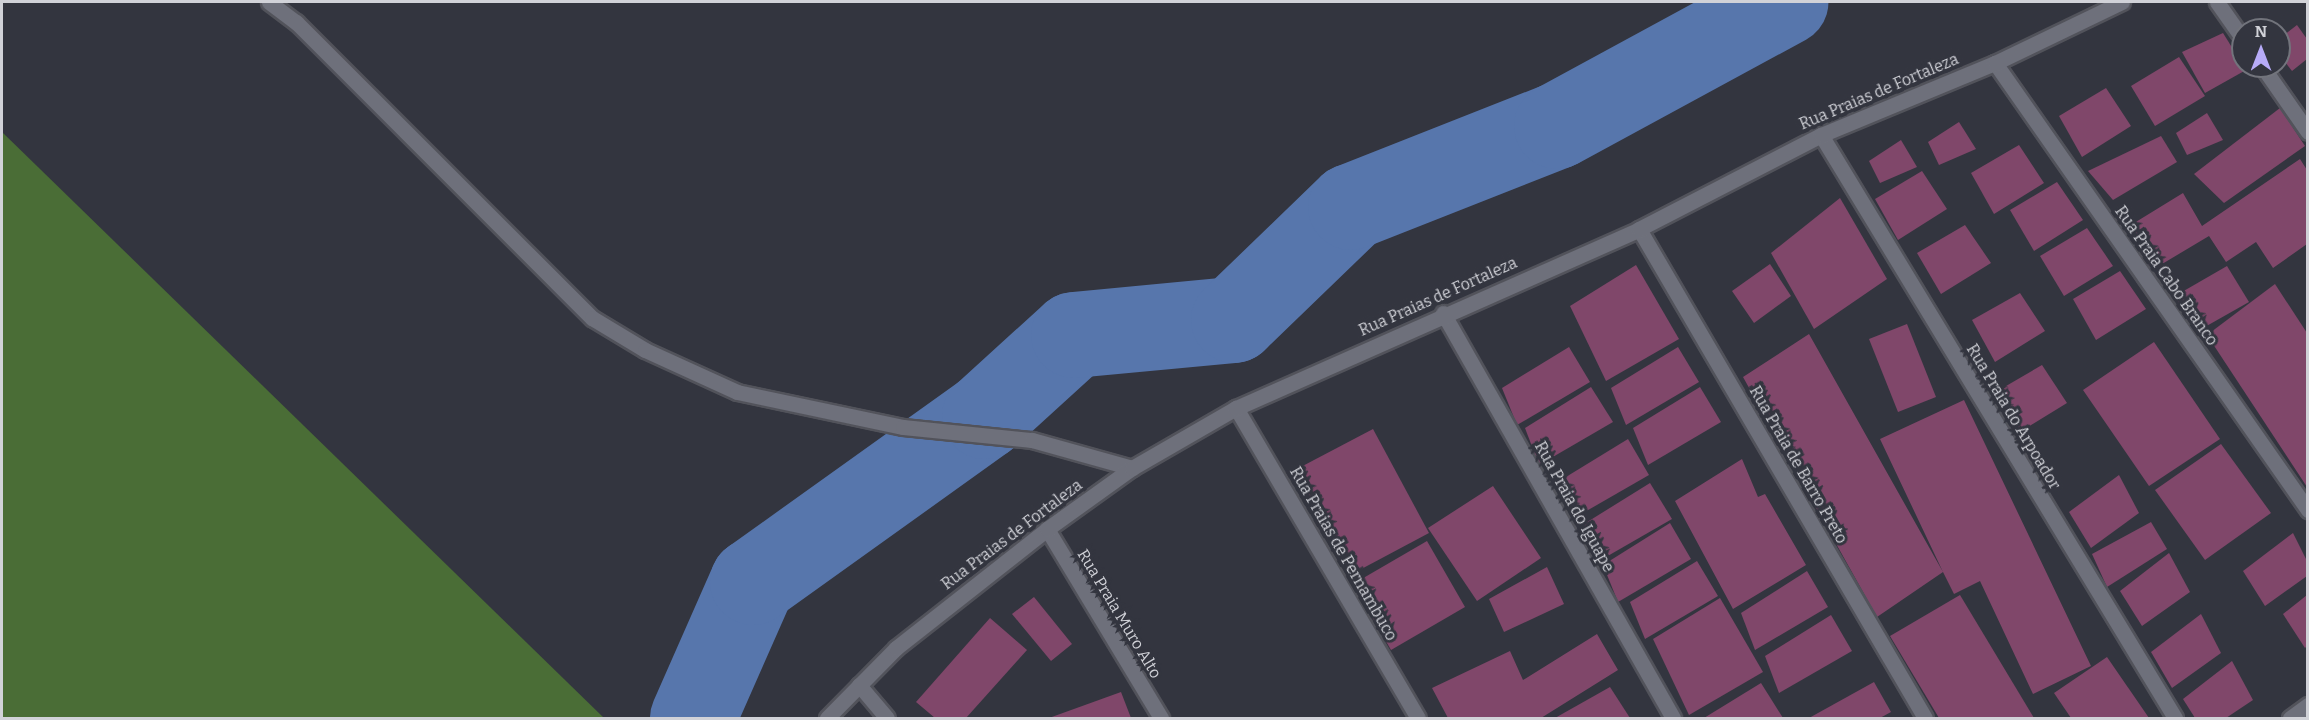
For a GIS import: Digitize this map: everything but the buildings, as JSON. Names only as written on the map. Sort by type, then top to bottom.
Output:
[{"type":"street","points":[[269,2],[296,22],[592,318],[645,350],[737,392],[903,427],[1032,440],[1132,468]]},
{"type":"street","name":"Rua Praias de Fortaleza","points":[[827,718],[896,648],[1047,529],[1132,468],[1236,408],[1443,313],[1640,229],[1821,135],[1995,63],[2122,2]]},
{"type":"street","points":[[2217,2],[2231,22]]},
{"type":"street","name":"Rua Praia Cabo Branco","points":[[1995,63],[2307,510]]},
{"type":"street","points":[[2270,78],[2307,132]]},
{"type":"street","name":"Rua Praia do Arpoador","points":[[1821,135],[2175,718]]},
{"type":"street","name":"Rua Praia de Barro Preto","points":[[1640,229],[1925,718]]},
{"type":"street","name":"Rua Praia do Iguape","points":[[1443,313],[1673,718]]},
{"type":"street","name":"Rua Praias de Pernambuco","points":[[1236,408],[1418,718]]},
{"type":"street","name":"Rua Praia Muro Alto","points":[[1047,529],[1161,718]]},
{"type":"street","points":[[859,686],[888,718]]},
{"type":"street","points":[[2290,718],[2307,705]]},
{"type":"green space","points":[[2,132],[604,718],[2,718]]},
{"type":"waterway","points":[[693,718],[753,582],[985,416],[1074,335],[1234,320],[1351,207],[1557,126],[1785,2]]}]
